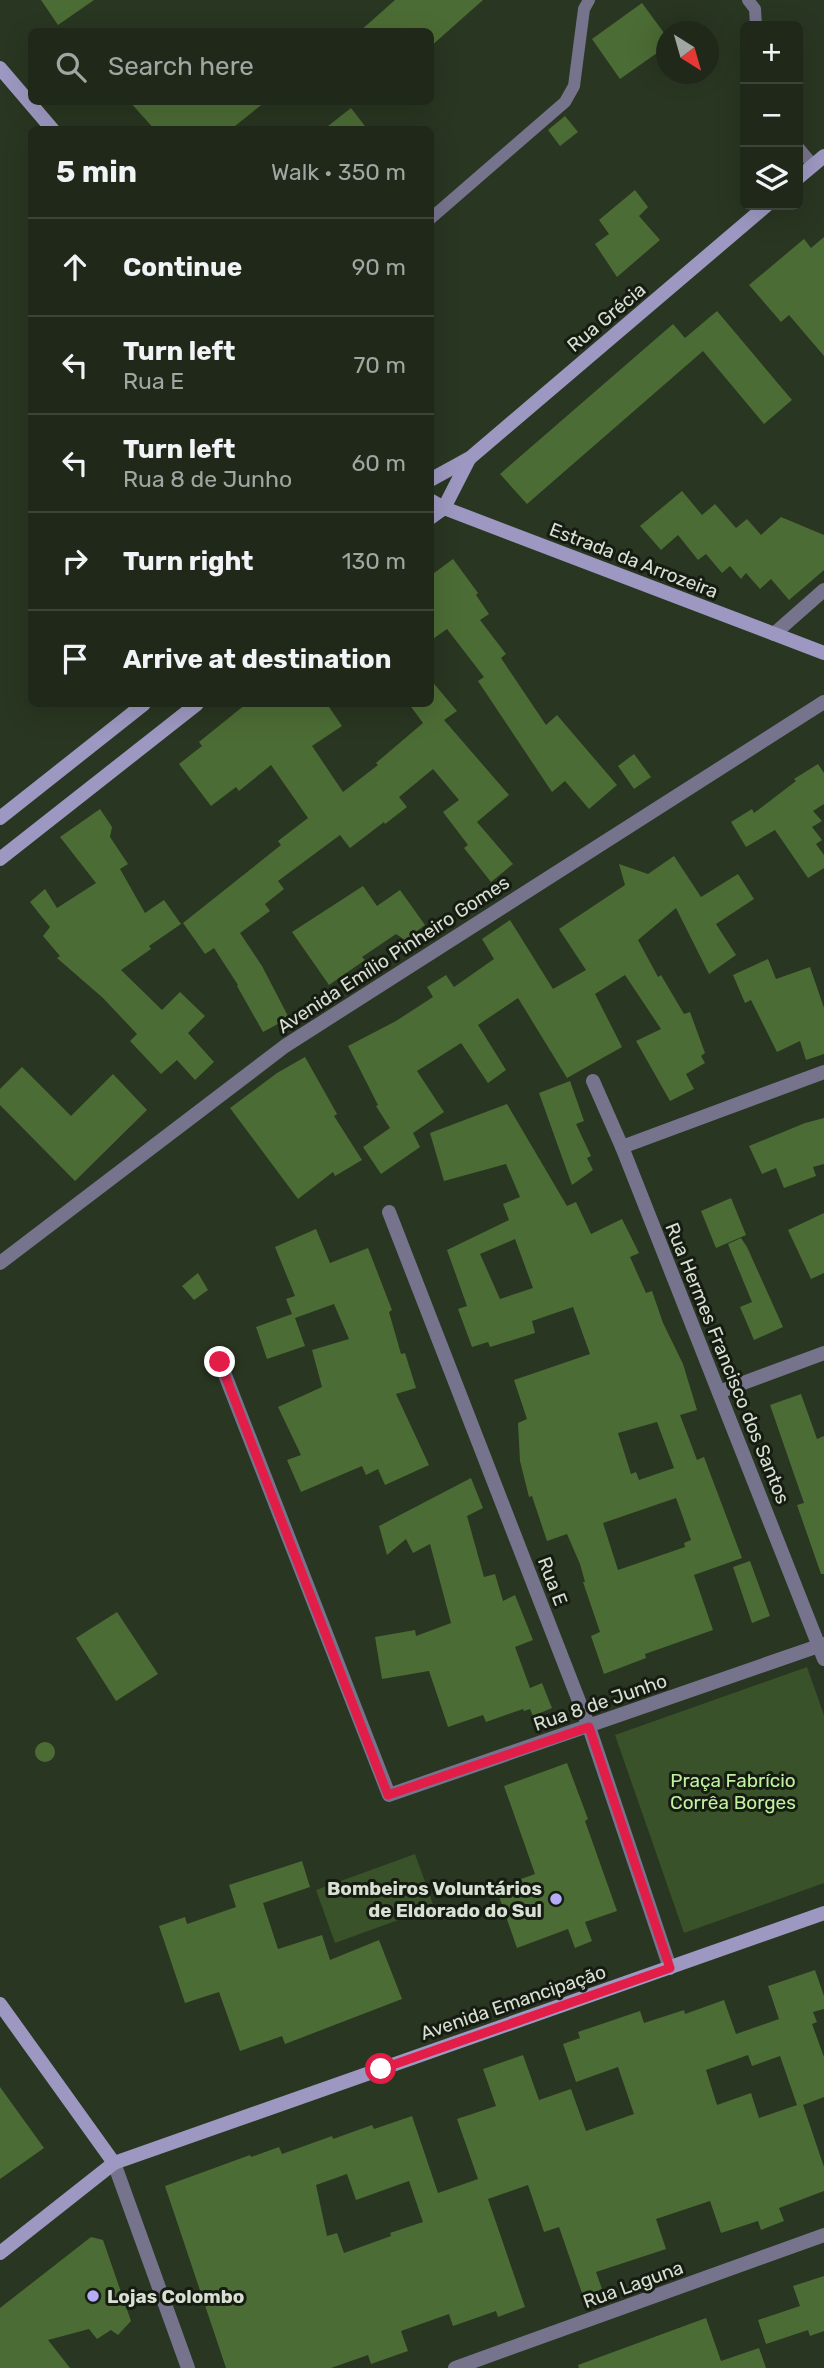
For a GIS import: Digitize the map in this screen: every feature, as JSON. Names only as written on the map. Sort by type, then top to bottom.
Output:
[{"type":"main road","points":[[0,68],[28,101]]},
{"type":"main road","points":[[31,105],[49,126]]},
{"type":"main road","points":[[803,174],[819,160]]},
{"type":"main road","name":"Rua Grécia","points":[[434,478],[470,458],[761,210]]},
{"type":"main road","name":"Rua Grécia","points":[[444,508],[470,458]]},
{"type":"main road","name":"Estrada da Arrozeira","points":[[434,502],[824,653]]},
{"type":"main road","points":[[434,515],[444,508]]},
{"type":"main road","points":[[0,818],[140,707]]},
{"type":"main road","points":[[0,859],[193,707]]},
{"type":"main road","name":"Avenida Emancipação","points":[[0,2253],[114,2163],[824,1913]]},
{"type":"main road","points":[[0,2004],[114,2163]]},
{"type":"street","points":[[774,634],[824,590]]},
{"type":"street","name":"Avenida Emílio Pinheiro Gomes","points":[[0,1263],[285,1046],[824,702]]},
{"type":"street","points":[[622,1147],[824,1072]]},
{"type":"street","name":"Rua Hermes Francisco dos Santos","points":[[593,1081],[622,1147],[822,1650]]},
{"type":"street","name":"Rua E","points":[[388,1212],[589,1727],[670,1968]]},
{"type":"street","points":[[719,1392],[824,1353]]},
{"type":"street","name":"Rua 8 de Junho","points":[[220,1362],[388,1795],[822,1650]]},
{"type":"street","points":[[114,2163],[188,2368]]},
{"type":"street","name":"Rua Laguna","points":[[454,2368],[824,2235]]},
{"type":"lane","points":[[434,216],[565,102],[574,86],[584,9],[589,0]]},
{"type":"lane","points":[[748,0],[755,9],[756,21]]},
{"type":"lane","points":[[803,150],[819,160]]},
{"type":"green space","name":"Praça Fabrício Corrêa Borges","points":[[807,1667],[824,1715],[824,1883],[684,1933],[615,1735]]},
{"type":"green space","points":[[415,1854],[434,1907],[335,1943],[316,1890]]},
{"type":"building","points":[[41,0],[94,0],[58,25]]},
{"type":"building","points":[[395,0],[483,0],[434,43],[434,28],[364,28]]},
{"type":"building","points":[[642,3],[656,22],[656,54],[620,79],[592,39]]},
{"type":"building","points":[[133,105],[261,105],[235,126],[151,126]]},
{"type":"building","points":[[351,108],[365,126],[328,126]]},
{"type":"building","points":[[565,116],[578,132],[560,146],[548,130]]},
{"type":"building","points":[[635,190],[648,207],[639,216],[660,240],[617,277],[595,244],[609,234],[599,220]]},
{"type":"building","points":[[824,237],[824,356],[789,315],[781,322],[749,285],[804,239],[811,248]]},
{"type":"building","points":[[717,311],[792,400],[764,424],[703,351],[527,504],[500,474],[673,324],[685,338]]},
{"type":"building","points":[[682,491],[702,515],[715,504],[736,528],[747,519],[761,535],[781,517],[824,535],[824,570],[789,600],[771,579],[760,589],[746,573],[741,579],[730,566],[722,573],[706,554],[698,560],[678,535],[661,550],[640,526]]},
{"type":"building","points":[[453,559],[478,593],[476,595],[489,614],[480,620],[506,654],[501,658],[546,725],[557,715],[617,785],[589,809],[565,781],[552,792],[478,681],[484,677],[447,629],[434,638],[434,573]]},
{"type":"building","points":[[434,684],[457,711],[444,720],[509,795],[477,822],[513,864],[491,882],[464,848],[468,845],[443,812],[459,800],[433,769],[399,797],[407,807],[385,824],[384,822],[350,848],[340,835],[278,881],[284,889],[265,904],[270,911],[240,933],[262,966],[289,1018],[263,1032],[214,948],[205,954],[183,923],[281,845],[278,841],[308,818],[271,765],[239,791],[236,787],[211,806],[179,764],[202,746],[199,742],[242,707],[329,707],[342,726],[312,746],[343,792],[378,765],[376,763],[423,723],[411,707],[434,707]]},
{"type":"building","points":[[634,754],[651,777],[634,789],[618,766]]},
{"type":"building","points":[[818,764],[824,773],[824,804],[813,811],[822,821],[812,827],[822,840],[816,844],[824,855],[824,868],[808,878],[775,830],[746,847],[731,822],[752,809],[754,813],[796,781],[794,779]]},
{"type":"building","points":[[100,809],[112,827],[110,837],[128,864],[120,869],[145,913],[164,900],[181,924],[121,970],[162,1010],[180,992],[205,1016],[188,1033],[214,1062],[195,1080],[177,1060],[161,1074],[130,1041],[137,1034],[103,998],[57,958],[60,956],[43,936],[50,927],[30,902],[45,889],[57,908],[96,883],[60,837]]},
{"type":"building","points":[[674,856],[701,897],[738,874],[754,899],[716,924],[736,955],[709,974],[676,908],[638,940],[658,977],[661,975],[684,1014],[690,1012],[705,1053],[701,1056],[705,1063],[686,1074],[694,1089],[670,1101],[636,1041],[661,1029],[625,975],[595,994],[622,1047],[567,1078],[518,998],[478,1025],[506,1070],[488,1083],[461,1043],[417,1071],[444,1112],[413,1133],[420,1147],[381,1174],[363,1147],[390,1128],[376,1106],[378,1105],[348,1046],[396,1021],[433,997],[427,987],[446,975],[454,987],[494,959],[482,939],[510,920],[553,989],[586,970],[559,929],[625,885],[619,864],[648,874]]},
{"type":"building","points":[[363,886],[377,906],[400,890],[425,925],[405,940],[396,934],[362,957],[365,960],[329,985],[292,932]]},
{"type":"building","points":[[768,959],[776,979],[810,967],[824,1008],[824,1054],[806,1060],[800,1041],[777,1052],[751,1000],[745,1003],[733,975]]},
{"type":"building","points":[[305,1057],[337,1114],[334,1116],[362,1160],[335,1176],[333,1172],[298,1199],[230,1108],[277,1073]]},
{"type":"building","points":[[22,1067],[71,1116],[113,1074],[147,1110],[75,1181],[0,1105],[0,1089]]},
{"type":"building","points":[[570,1081],[584,1121],[576,1124],[591,1156],[587,1158],[593,1170],[572,1185],[539,1093]]},
{"type":"building","points":[[507,1104],[567,1206],[576,1202],[591,1234],[622,1219],[639,1253],[630,1257],[646,1293],[652,1291],[663,1323],[683,1364],[697,1410],[680,1415],[697,1460],[704,1457],[742,1558],[694,1575],[713,1630],[645,1654],[646,1658],[604,1674],[591,1636],[600,1632],[583,1582],[580,1564],[567,1534],[547,1541],[532,1496],[529,1497],[520,1461],[518,1423],[527,1419],[514,1380],[590,1354],[573,1307],[532,1321],[535,1333],[490,1347],[488,1342],[472,1347],[458,1309],[467,1306],[447,1250],[509,1220],[503,1204],[520,1197],[506,1164],[444,1181],[430,1133]],"holes":[[[515,1239],[533,1288],[500,1299],[480,1254]],[[657,1422],[674,1468],[639,1480],[636,1472],[631,1474],[618,1433]],[[676,1498],[691,1540],[684,1543],[685,1547],[618,1570],[603,1523]]]},
{"type":"building","points":[[824,1118],[824,1164],[813,1167],[816,1176],[784,1188],[776,1168],[762,1174],[749,1146]]},
{"type":"building","points":[[731,1198],[746,1235],[716,1248],[701,1211]]},
{"type":"building","points":[[824,1213],[824,1273],[811,1279],[788,1230]]},
{"type":"building","points":[[316,1229],[330,1263],[368,1248],[392,1310],[389,1312],[401,1354],[405,1353],[416,1388],[396,1394],[429,1465],[385,1485],[378,1469],[366,1475],[362,1466],[301,1492],[287,1460],[301,1455],[278,1407],[322,1387],[312,1350],[349,1339],[334,1304],[295,1318],[305,1346],[267,1359],[256,1327],[292,1314],[286,1299],[295,1296],[275,1247]]},
{"type":"building","points":[[741,1238],[783,1327],[754,1340],[740,1307],[752,1302],[728,1244]]},
{"type":"building","points":[[198,1273],[208,1290],[194,1300],[182,1286]]},
{"type":"building","points":[[801,1394],[817,1439],[824,1436],[824,1574],[821,1574],[797,1505],[804,1503],[770,1405]]},
{"type":"building","points":[[471,1478],[483,1508],[467,1516],[484,1577],[495,1574],[503,1601],[515,1595],[533,1640],[515,1647],[530,1688],[542,1683],[552,1708],[533,1716],[530,1709],[523,1709],[486,1722],[483,1715],[448,1727],[429,1671],[382,1679],[375,1637],[415,1630],[416,1636],[451,1623],[430,1544],[413,1553],[406,1539],[387,1555],[379,1526]]},
{"type":"building","points":[[750,1561],[770,1616],[752,1623],[733,1567]]},
{"type":"building","points":[[117,1612],[158,1674],[116,1701],[76,1638]]},
{"type":"building","points":[[45,1742],[52,1745],[55,1752],[52,1759],[45,1762],[38,1759],[35,1752],[38,1745]]},
{"type":"building","points":[[567,1763],[617,1911],[585,1922],[592,1941],[575,1948],[568,1929],[517,1948],[496,1888],[535,1874],[504,1786]]},
{"type":"building","points":[[302,1861],[310,1887],[263,1903],[278,1949],[322,1935],[330,1960],[379,1940],[402,1999],[285,2044],[282,2036],[240,2051],[219,1992],[185,2003],[159,1926],[185,1917],[187,1924],[236,1907],[229,1885]]},
{"type":"building","points":[[815,1970],[824,1996],[824,2009],[813,2012],[817,2022],[812,2024],[824,2057],[824,2097],[803,2105],[824,2167],[824,2191],[779,2208],[784,2221],[761,2230],[758,2221],[721,2233],[710,2201],[656,2219],[666,2249],[596,2272],[602,2289],[583,2296],[559,2227],[544,2232],[528,2185],[488,2199],[525,2307],[498,2317],[496,2311],[453,2326],[449,2314],[401,2331],[408,2351],[371,2364],[368,2355],[331,2368],[226,2368],[165,2186],[250,2155],[251,2157],[279,2147],[282,2154],[332,2136],[333,2139],[372,2125],[374,2129],[412,2116],[438,2193],[478,2179],[457,2119],[496,2106],[483,2069],[523,2055],[539,2100],[571,2089],[586,2131],[634,2114],[618,2067],[576,2082],[563,2044],[580,2038],[578,2032],[640,2011],[644,2023],[684,2010],[685,2014],[724,2000],[736,2034],[779,2019],[768,1986]],"holes":[[[748,2055],[752,2066],[780,2056],[797,2105],[759,2118],[751,2093],[717,2105],[706,2070]],[[347,2174],[356,2200],[409,2181],[423,2222],[344,2253],[337,2233],[327,2236],[316,2185]]]},
{"type":"building","points":[[0,2087],[44,2148],[0,2179]]},
{"type":"building","points":[[91,2237],[103,2240],[131,2321],[118,2335],[111,2330],[97,2339],[89,2329],[48,2340],[70,2368],[0,2368],[0,2308]]},
{"type":"building","points":[[824,2276],[824,2331],[810,2336],[808,2330],[766,2344],[758,2320],[800,2306],[793,2286]]},
{"type":"building","points":[[706,2318],[721,2361],[759,2348],[766,2368],[579,2368],[578,2365]]},
{"type":"place","name":"Bombeiros Voluntários de Eldorado do Sul","points":[[556,1899]]},
{"type":"place","name":"Lojas Colombo","points":[[93,2296]]},
{"type":"route","points":[[220,1362],[388,1795],[589,1727],[670,1968],[381,2069]]}]
